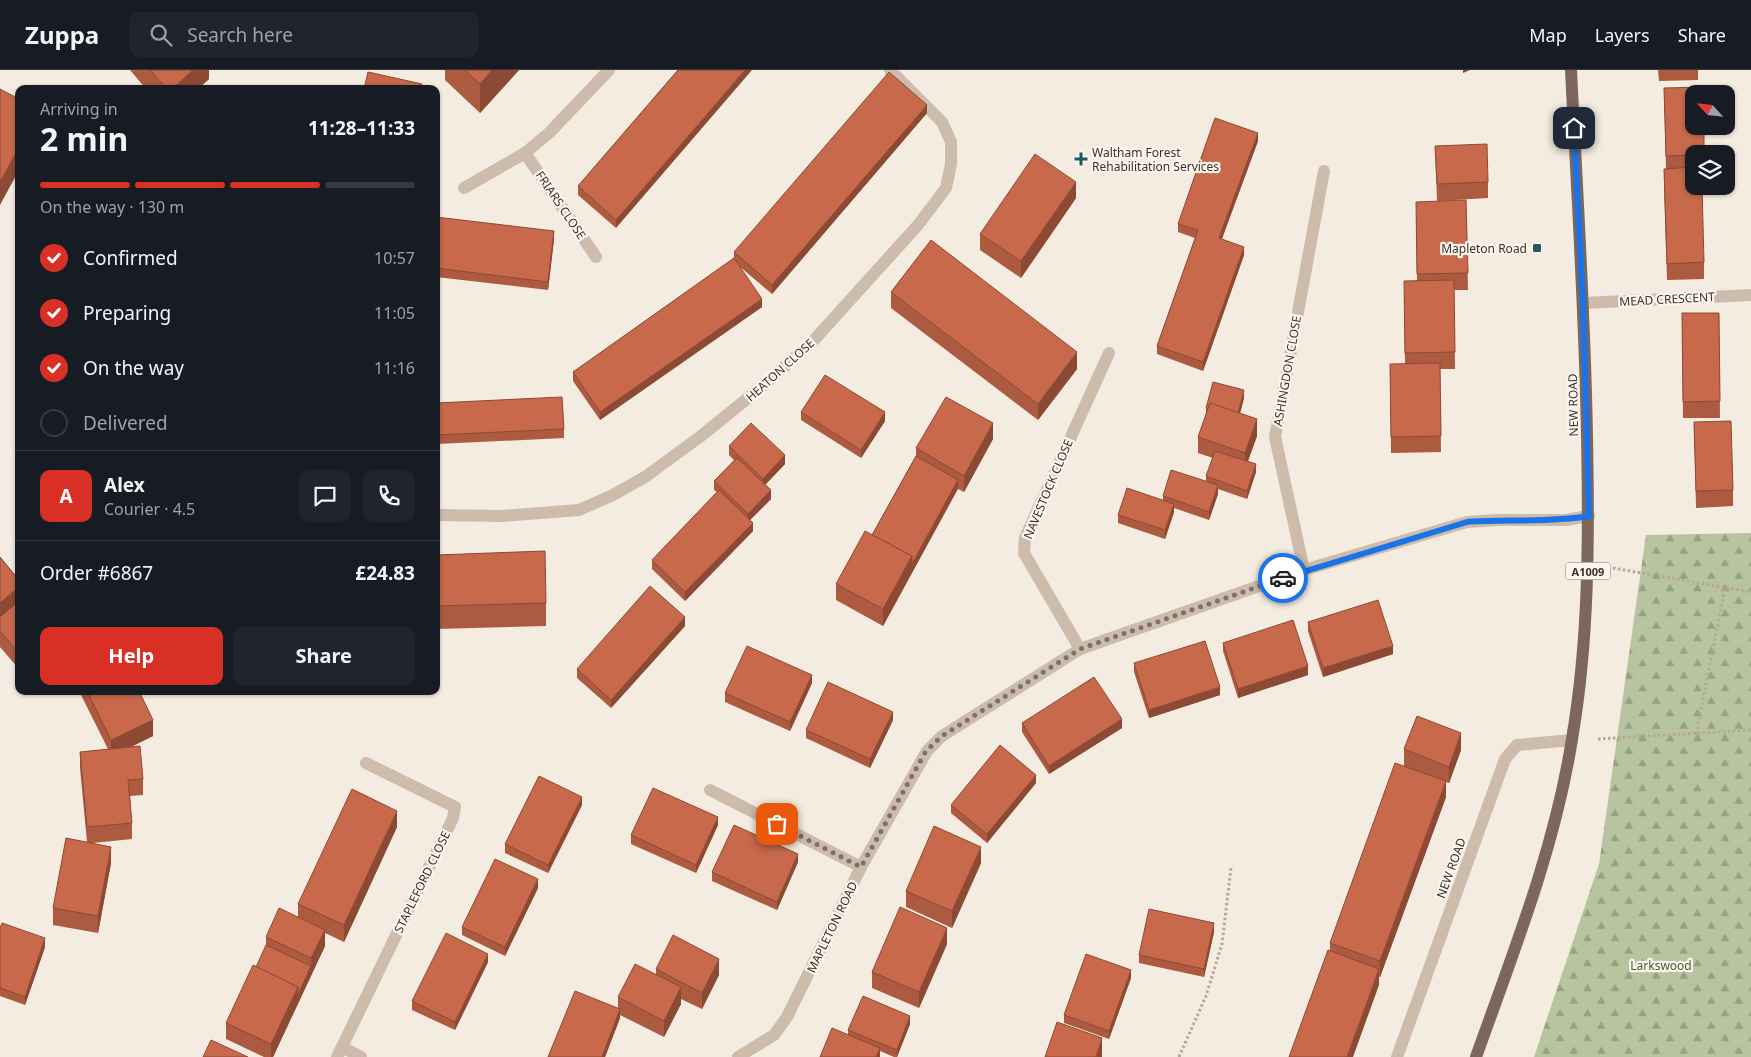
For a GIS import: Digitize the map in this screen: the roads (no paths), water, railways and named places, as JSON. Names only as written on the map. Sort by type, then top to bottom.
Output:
[{"type":"main road","name":"NEW ROAD","points":[[1476,1057],[1536,885],[1557,817],[1572,740],[1580,680],[1588,563],[1589,516],[1583,303],[1571,70]]},
{"type":"street","points":[[464,188],[525,153],[549,133],[609,70]]},
{"type":"street","name":"HEATON CLOSE","points":[[440,515],[502,516],[579,510],[613,495],[644,477],[701,436],[764,385],[814,340],[918,225],[946,188],[951,164],[951,142],[942,122],[890,70]]},
{"type":"street","name":"FRIARS CLOSE","points":[[525,153],[596,257]]},
{"type":"street","name":"ASHINGDON CLOSE","points":[[1304,570],[1275,437],[1324,171]]},
{"type":"street","name":"MEAD CRESCENT","points":[[1583,303],[1751,295]]},
{"type":"street","name":"NAVESTOCK CLOSE","points":[[1080,649],[1024,553],[1024,538],[1109,353]]},
{"type":"street","name":"MAPLETON ROAD","points":[[738,1057],[774,1034],[787,1017],[861,867],[926,751],[942,736],[1080,649],[1304,570],[1467,522],[1566,520],[1589,516]]},
{"type":"street","name":"NEW ROAD","points":[[1397,1057],[1505,759],[1517,745],[1572,740]]},
{"type":"street","name":"STAPLEFORD CLOSE","points":[[361,1057],[340,1052],[453,818],[455,807],[366,763]]},
{"type":"street","points":[[710,790],[861,867]]},
{"type":"place","name":"Waltham Forest Rehabilitation Services","points":[[1081,159]]},
{"type":"place","name":"Mapleton Road","points":[[1537,248]]},
{"type":"park label","name":"Larkswood","points":[[1661,965]]}]
